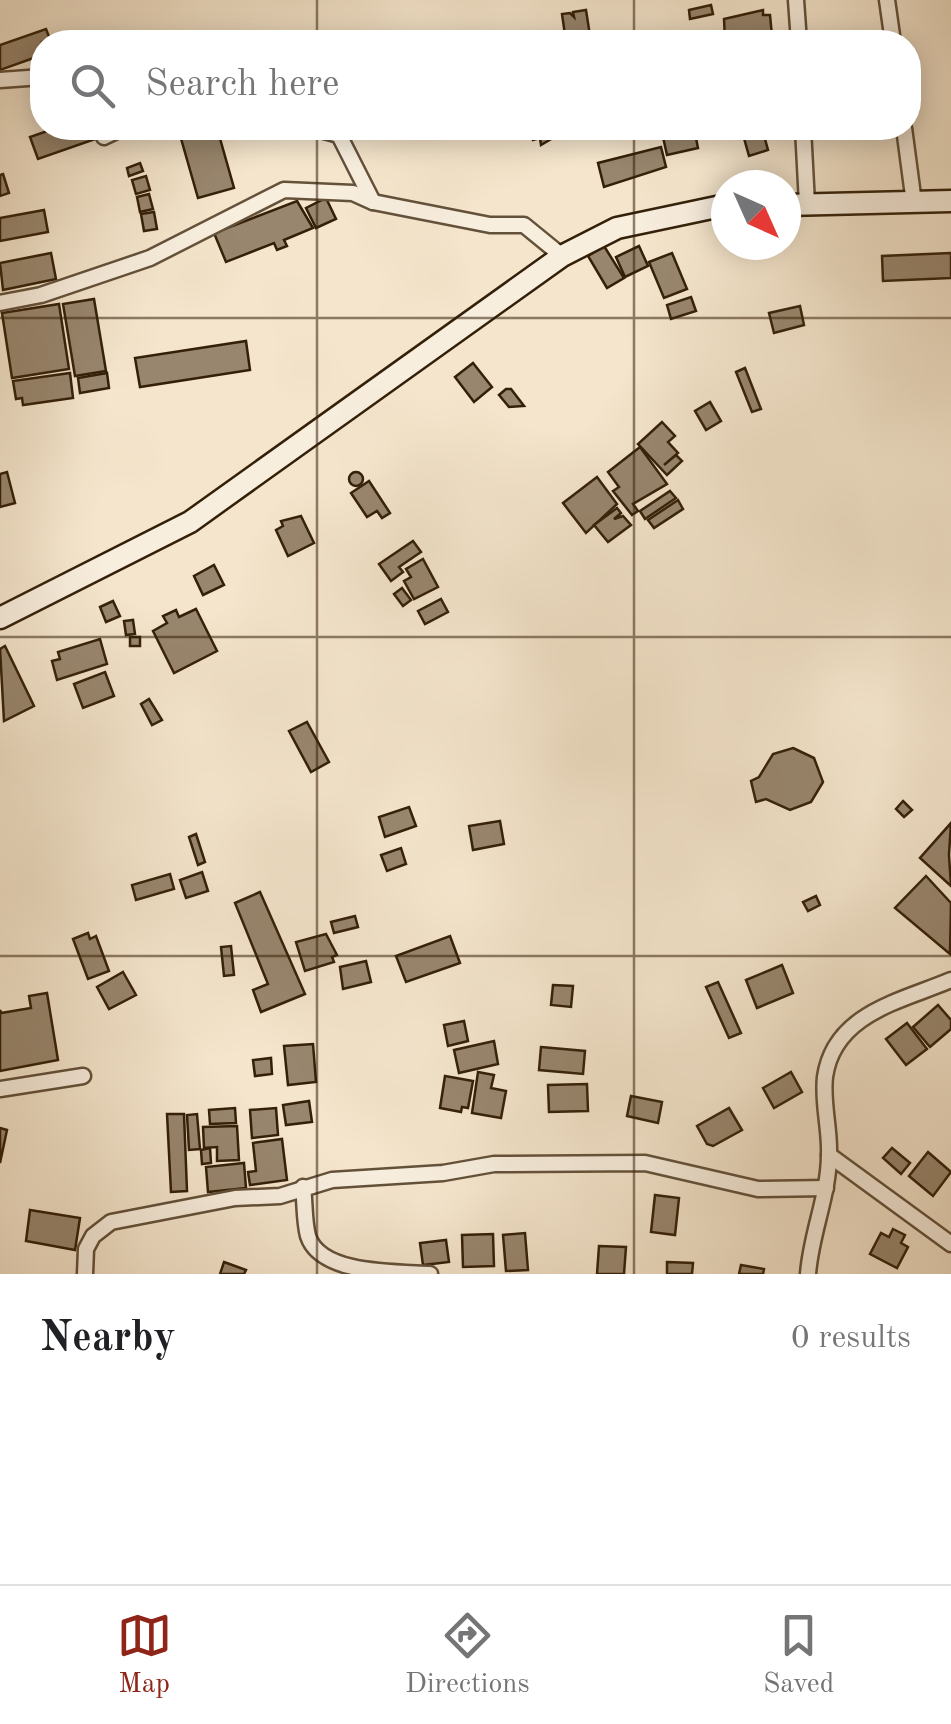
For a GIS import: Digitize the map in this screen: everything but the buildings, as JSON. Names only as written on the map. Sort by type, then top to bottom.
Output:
[{"type":"main road","points":[[801,204],[951,201]]},
{"type":"main road","points":[[0,618],[190,522],[562,256],[617,228],[711,209]]},
{"type":"street","points":[[796,0],[797,30]]},
{"type":"street","points":[[886,0],[891,30]]},
{"type":"street","points":[[0,80],[30,78]]},
{"type":"street","points":[[342,140],[373,202]]},
{"type":"street","points":[[800,170],[802,140]]},
{"type":"street","points":[[906,140],[914,203]]},
{"type":"street","points":[[0,303],[41,295],[150,258],[284,190],[353,194],[373,202],[490,225],[524,225],[562,256]]},
{"type":"street","points":[[808,1274],[830,1155],[826,1076],[840,1040],[855,1023],[884,1004],[951,980]]},
{"type":"street","points":[[0,1089],[83,1076]]},
{"type":"street","points":[[830,1155],[951,1244]]},
{"type":"street","points":[[85,1274],[86,1250],[93,1236],[111,1222],[235,1198],[280,1196],[332,1180],[442,1173],[494,1164],[645,1162],[758,1189],[826,1188]]},
{"type":"street","points":[[304,1188],[308,1239],[319,1257],[350,1272],[430,1274]]}]
